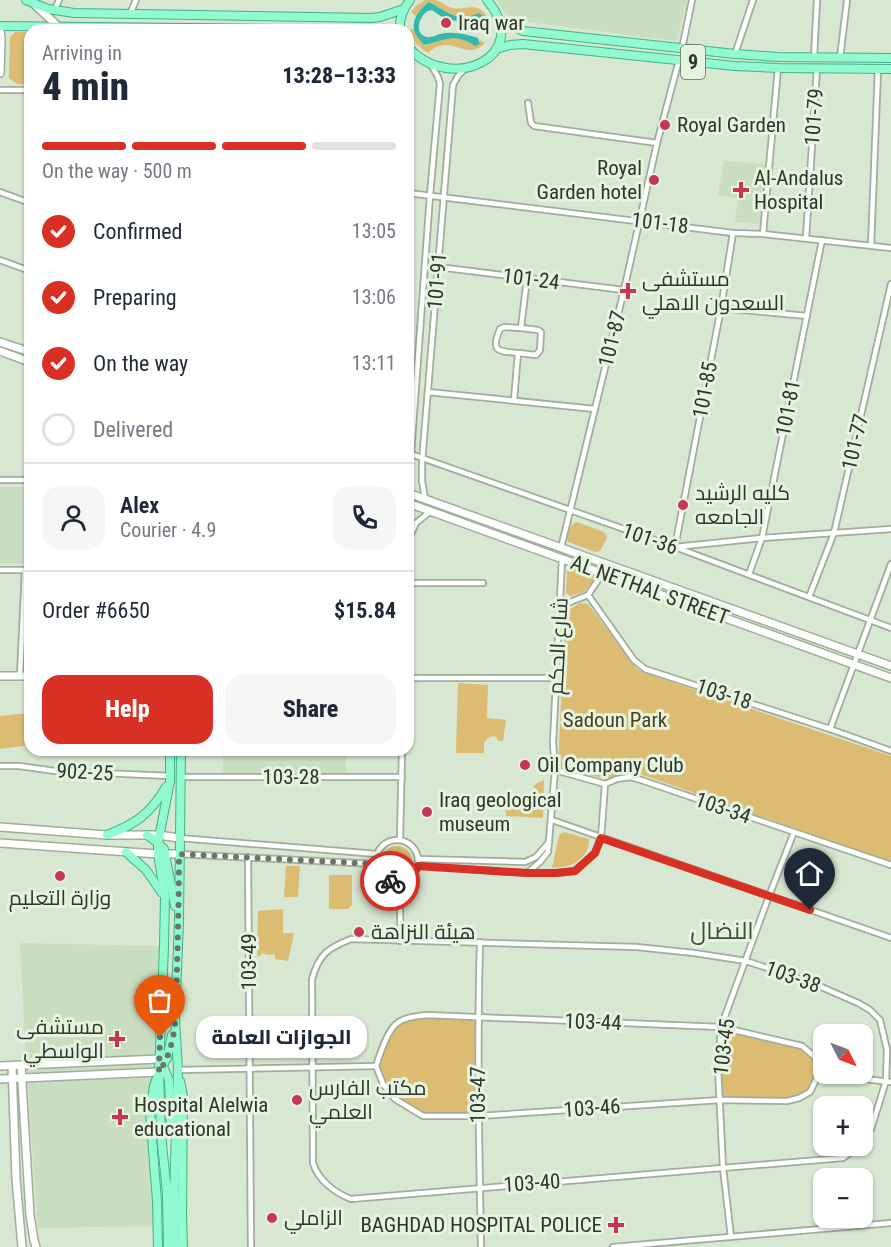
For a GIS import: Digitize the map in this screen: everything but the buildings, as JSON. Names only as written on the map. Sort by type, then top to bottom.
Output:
[{"type":"main road","points":[[399,24],[410,0]]},
{"type":"main road","points":[[29,1],[54,11],[74,13],[371,18],[404,9]]},
{"type":"main road","points":[[29,1],[55,24]]},
{"type":"main road","points":[[414,52],[436,66],[448,69],[466,68],[484,62],[496,49],[501,38],[500,20],[489,1]]},
{"type":"main road","name":"9","points":[[500,20],[523,31],[682,49],[778,57],[891,58]]},
{"type":"main road","points":[[0,74],[2,39],[0,28],[24,28]]},
{"type":"main road","name":"9","points":[[496,49],[523,44],[735,66],[891,69]]},
{"type":"main road","points":[[0,342],[24,350]]},
{"type":"main road","points":[[0,351],[24,360]]},
{"type":"main road","points":[[414,495],[891,666]]},
{"type":"main road","name":"AL NETHAL STREET","points":[[414,505],[891,678]]},
{"type":"main road","points":[[0,676],[24,676]]},
{"type":"main road","points":[[170,756],[170,778],[158,839],[179,922]]},
{"type":"main road","points":[[168,1247],[178,1072],[175,1019],[179,922],[181,756]]},
{"type":"main road","points":[[107,835],[126,828],[148,813],[170,778]]},
{"type":"main road","points":[[0,827],[107,835],[147,835],[158,839],[179,838]]},
{"type":"main road","points":[[0,843],[179,854]]},
{"type":"main road","points":[[126,852],[146,870],[165,897]]},
{"type":"main road","points":[[162,854],[165,946],[161,1134],[176,1247]]},
{"type":"main road","points":[[158,1247],[150,1112],[154,1086],[169,1052],[175,1019]]},
{"type":"main road","points":[[0,1066],[161,1066]]},
{"type":"main road","points":[[12,1066],[15,1170],[22,1247]]},
{"type":"main road","points":[[21,1066],[30,1215],[36,1247]]},
{"type":"main road","points":[[0,1079],[161,1066]]},
{"type":"main road","points":[[178,1072],[183,1096],[183,1247]]},
{"type":"street","points":[[54,11],[59,0]]},
{"type":"street","points":[[130,14],[136,0]]},
{"type":"street","points":[[682,49],[692,0]]},
{"type":"street","points":[[735,54],[753,0]]},
{"type":"street","points":[[814,58],[817,0]]},
{"type":"street","points":[[840,58],[848,0]]},
{"type":"street","name":"101-87","points":[[561,548],[657,143],[679,60]]},
{"type":"street","name":"101-91","points":[[414,402],[440,84],[436,71],[430,63]]},
{"type":"street","name":"101-91","points":[[424,499],[423,458],[453,85],[466,68]]},
{"type":"street","points":[[764,234],[778,68]]},
{"type":"street","name":"101-79","points":[[806,238],[817,68]]},
{"type":"street","points":[[871,246],[878,69]]},
{"type":"street","points":[[0,90],[24,90]]},
{"type":"street","points":[[528,103],[531,123],[534,126],[657,143]]},
{"type":"street","points":[[0,192],[24,201]]},
{"type":"street","name":"101-18","points":[[414,194],[733,233],[764,234],[891,248]]},
{"type":"street","name":"101-85","points":[[675,547],[721,308],[733,233]]},
{"type":"street","name":"101-81","points":[[749,574],[762,538],[822,240]]},
{"type":"street","points":[[0,260],[24,269]]},
{"type":"street","name":"101-24","points":[[438,267],[624,290]]},
{"type":"street","points":[[521,328],[527,278]]},
{"type":"street","name":"101-77","points":[[809,597],[834,533],[891,284]]},
{"type":"street","points":[[721,308],[807,316]]},
{"type":"street","points":[[504,327],[521,328],[541,332],[540,350],[536,355],[497,350],[500,329],[504,327]]},
{"type":"street","points":[[514,400],[518,353]]},
{"type":"street","points":[[428,392],[595,409]]},
{"type":"street","name":"101-36","points":[[414,455],[675,547],[891,628]]},
{"type":"street","points":[[0,480],[24,480]]},
{"type":"street","points":[[414,526],[431,511]]},
{"type":"street","points":[[675,547],[891,529]]},
{"type":"street","name":"شارع الحكم","points":[[549,842],[555,770],[553,743],[561,558]]},
{"type":"street","points":[[830,729],[891,564]]},
{"type":"street","points":[[0,570],[24,570]]},
{"type":"street","points":[[560,606],[588,595],[602,574]]},
{"type":"street","points":[[414,584],[483,583]]},
{"type":"street","name":"103-18","points":[[588,595],[634,660],[645,669],[891,751]]},
{"type":"street","points":[[20,676],[24,615]]},
{"type":"street","points":[[414,678],[556,678]]},
{"type":"street","points":[[400,839],[402,756]]},
{"type":"street","name":"902-25","points":[[0,766],[170,778]]},
{"type":"street","name":"103-34","points":[[555,770],[606,784],[630,777],[891,865]]},
{"type":"street","name":"103-28","points":[[180,777],[402,777]]},
{"type":"street","points":[[418,866],[527,873],[575,871],[595,853],[601,838],[606,784]]},
{"type":"street","points":[[552,820],[891,938]]},
{"type":"street","name":"103-45","points":[[731,1237],[723,1168],[718,1068],[721,1027],[794,832]]},
{"type":"street","points":[[179,838],[376,854]]},
{"type":"street","points":[[400,839],[412,846],[416,852],[418,866],[411,877],[399,882],[387,879],[378,870],[376,854],[382,845],[390,840],[400,839]]},
{"type":"street","points":[[418,859],[525,862],[536,858],[549,842]]},
{"type":"street","points":[[527,873],[548,852],[549,842]]},
{"type":"street","points":[[179,854],[376,864]]},
{"type":"street","name":"103-49","points":[[248,857],[251,1247]]},
{"type":"street","points":[[399,882],[401,941]]},
{"type":"street","name":"103-40","points":[[401,941],[351,939],[336,945],[316,964],[312,978],[313,1164],[318,1176],[344,1196],[351,1198],[846,1156]]},
{"type":"street","name":"103-38","points":[[401,941],[637,947],[694,952],[746,961],[810,982],[870,1010],[880,1020],[887,1050],[889,1081]]},
{"type":"street","name":"103-47","points":[[480,942],[478,1116],[481,1247]]},
{"type":"street","name":"103-44","points":[[376,1066],[384,1044],[395,1025],[411,1017],[427,1015],[721,1027],[802,1046],[813,1055]]},
{"type":"street","points":[[178,1072],[250,1068],[376,1066]]},
{"type":"street","name":"103-46","points":[[376,1066],[383,1084],[395,1100],[423,1116],[478,1116],[720,1100],[788,1101],[810,1092],[814,1084]]},
{"type":"street","points":[[873,1079],[889,1081],[873,1124]]},
{"type":"street","points":[[613,1247],[891,1222]]},
{"type":"shaded area","points":[[496,0],[687,0],[678,37],[674,41],[521,21],[505,13]]},
{"type":"shaded area","name":"Al-Andalus Hospital","points":[[724,161],[766,164],[760,224],[735,222],[738,198],[718,195]]},
{"type":"shaded area","points":[[0,487],[24,487],[24,563],[0,563]]},
{"type":"shaded area","points":[[223,756],[346,756],[346,774],[223,773]]},
{"type":"shaded area","points":[[20,943],[162,946],[154,1056],[155,1226],[38,1228]]},
{"type":"green space","points":[[425,0],[435,0],[458,9],[472,7],[480,9],[488,18],[482,20],[483,18],[480,17],[458,16],[430,2],[416,16],[411,12]]},
{"type":"green space","points":[[414,29],[425,46],[455,38],[467,40],[472,44],[480,40],[485,43],[471,50],[443,45],[428,53],[414,40]]},
{"type":"green space","points":[[15,32],[24,32],[24,85],[17,84],[9,78],[10,37]]},
{"type":"green space","points":[[577,522],[604,532],[607,538],[600,551],[595,552],[568,542],[569,530]]},
{"type":"green space","points":[[570,567],[597,576],[584,592],[571,596],[566,593],[567,569]]},
{"type":"green space","name":"Sadoun Park","points":[[580,603],[588,604],[637,669],[891,756],[891,862],[643,775],[631,773],[606,779],[558,768],[565,618],[567,611]]},
{"type":"green space","points":[[458,683],[488,685],[487,718],[506,720],[503,741],[499,741],[495,736],[489,737],[484,743],[484,753],[456,753]]},
{"type":"green space","points":[[24,714],[24,746],[0,749],[0,716]]},
{"type":"green space","points":[[544,777],[543,818],[506,816],[505,793],[514,799],[515,803],[524,803],[530,796],[535,798],[536,788],[533,787],[543,781]]},
{"type":"green space","points":[[564,832],[589,839],[587,850],[573,864],[552,868],[559,835]]},
{"type":"green space","points":[[397,846],[403,847],[411,855],[411,867],[403,875],[397,876],[391,875],[383,867],[382,861],[383,855],[391,847]]},
{"type":"green space","points":[[286,866],[300,866],[298,897],[284,897]]},
{"type":"green space","points":[[329,875],[352,875],[352,905],[348,909],[329,909]]},
{"type":"green space","points":[[283,909],[283,933],[294,933],[288,961],[275,959],[275,954],[262,953],[259,957],[257,956],[258,911]]},
{"type":"green space","points":[[427,1015],[478,1017],[476,1112],[456,1116],[423,1116],[395,1099],[383,1084],[376,1066],[392,1025]]},
{"type":"green space","points":[[721,1027],[802,1046],[813,1055],[814,1084],[810,1092],[787,1101],[720,1100],[718,1068]]},
{"type":"water","points":[[429,2],[458,17],[479,13],[483,16],[480,21],[461,22],[443,17],[432,10],[428,11],[419,23],[422,35],[429,37],[445,33],[459,33],[478,38],[480,44],[475,46],[456,38],[424,45],[415,33],[414,24],[419,11]]},
{"type":"way so far","points":[[160,1037],[159,1072],[169,1052],[175,1019],[179,854],[376,864],[381,876],[390,881]]},
{"type":"place","name":"Iraq war","points":[[446,23]]},
{"type":"place","name":"Royal Garden","points":[[665,125]]},
{"type":"place","name":"Royal Garden hotel","points":[[654,180]]},
{"type":"place","name":"Al-Andalus Hospital","points":[[741,190]]},
{"type":"place","name":"مستشفى السعدون الاهلي","points":[[628,291]]},
{"type":"place","name":"كليه الرشيد الجامعه","points":[[683,505]]},
{"type":"place","name":"Oil Company Club","points":[[525,765]]},
{"type":"place","name":"Iraq geological museum","points":[[427,812]]},
{"type":"place","name":"وزارة التعليم","points":[[60,876]]},
{"type":"place","name":"هيئة النزاهة","points":[[359,932]]},
{"type":"place","name":"الجوازات العامة","points":[[160,1037]]},
{"type":"place","name":"مستشفى الواسطي","points":[[117,1039]]},
{"type":"place","name":"مكتب الفارس العلمي","points":[[297,1100]]},
{"type":"place","name":"Hospital Alelwia educational","points":[[120,1117]]},
{"type":"place","name":"الزاملي","points":[[272,1218]]},
{"type":"place","name":"BAGHDAD HOSPITAL POLICE","points":[[616,1225]]},
{"type":"district","name":"النضال","points":[[722,931]]},
{"type":"route","points":[[390,881],[399,882],[411,877],[418,866],[527,873],[575,871],[595,853],[601,838],[810,910]]}]
